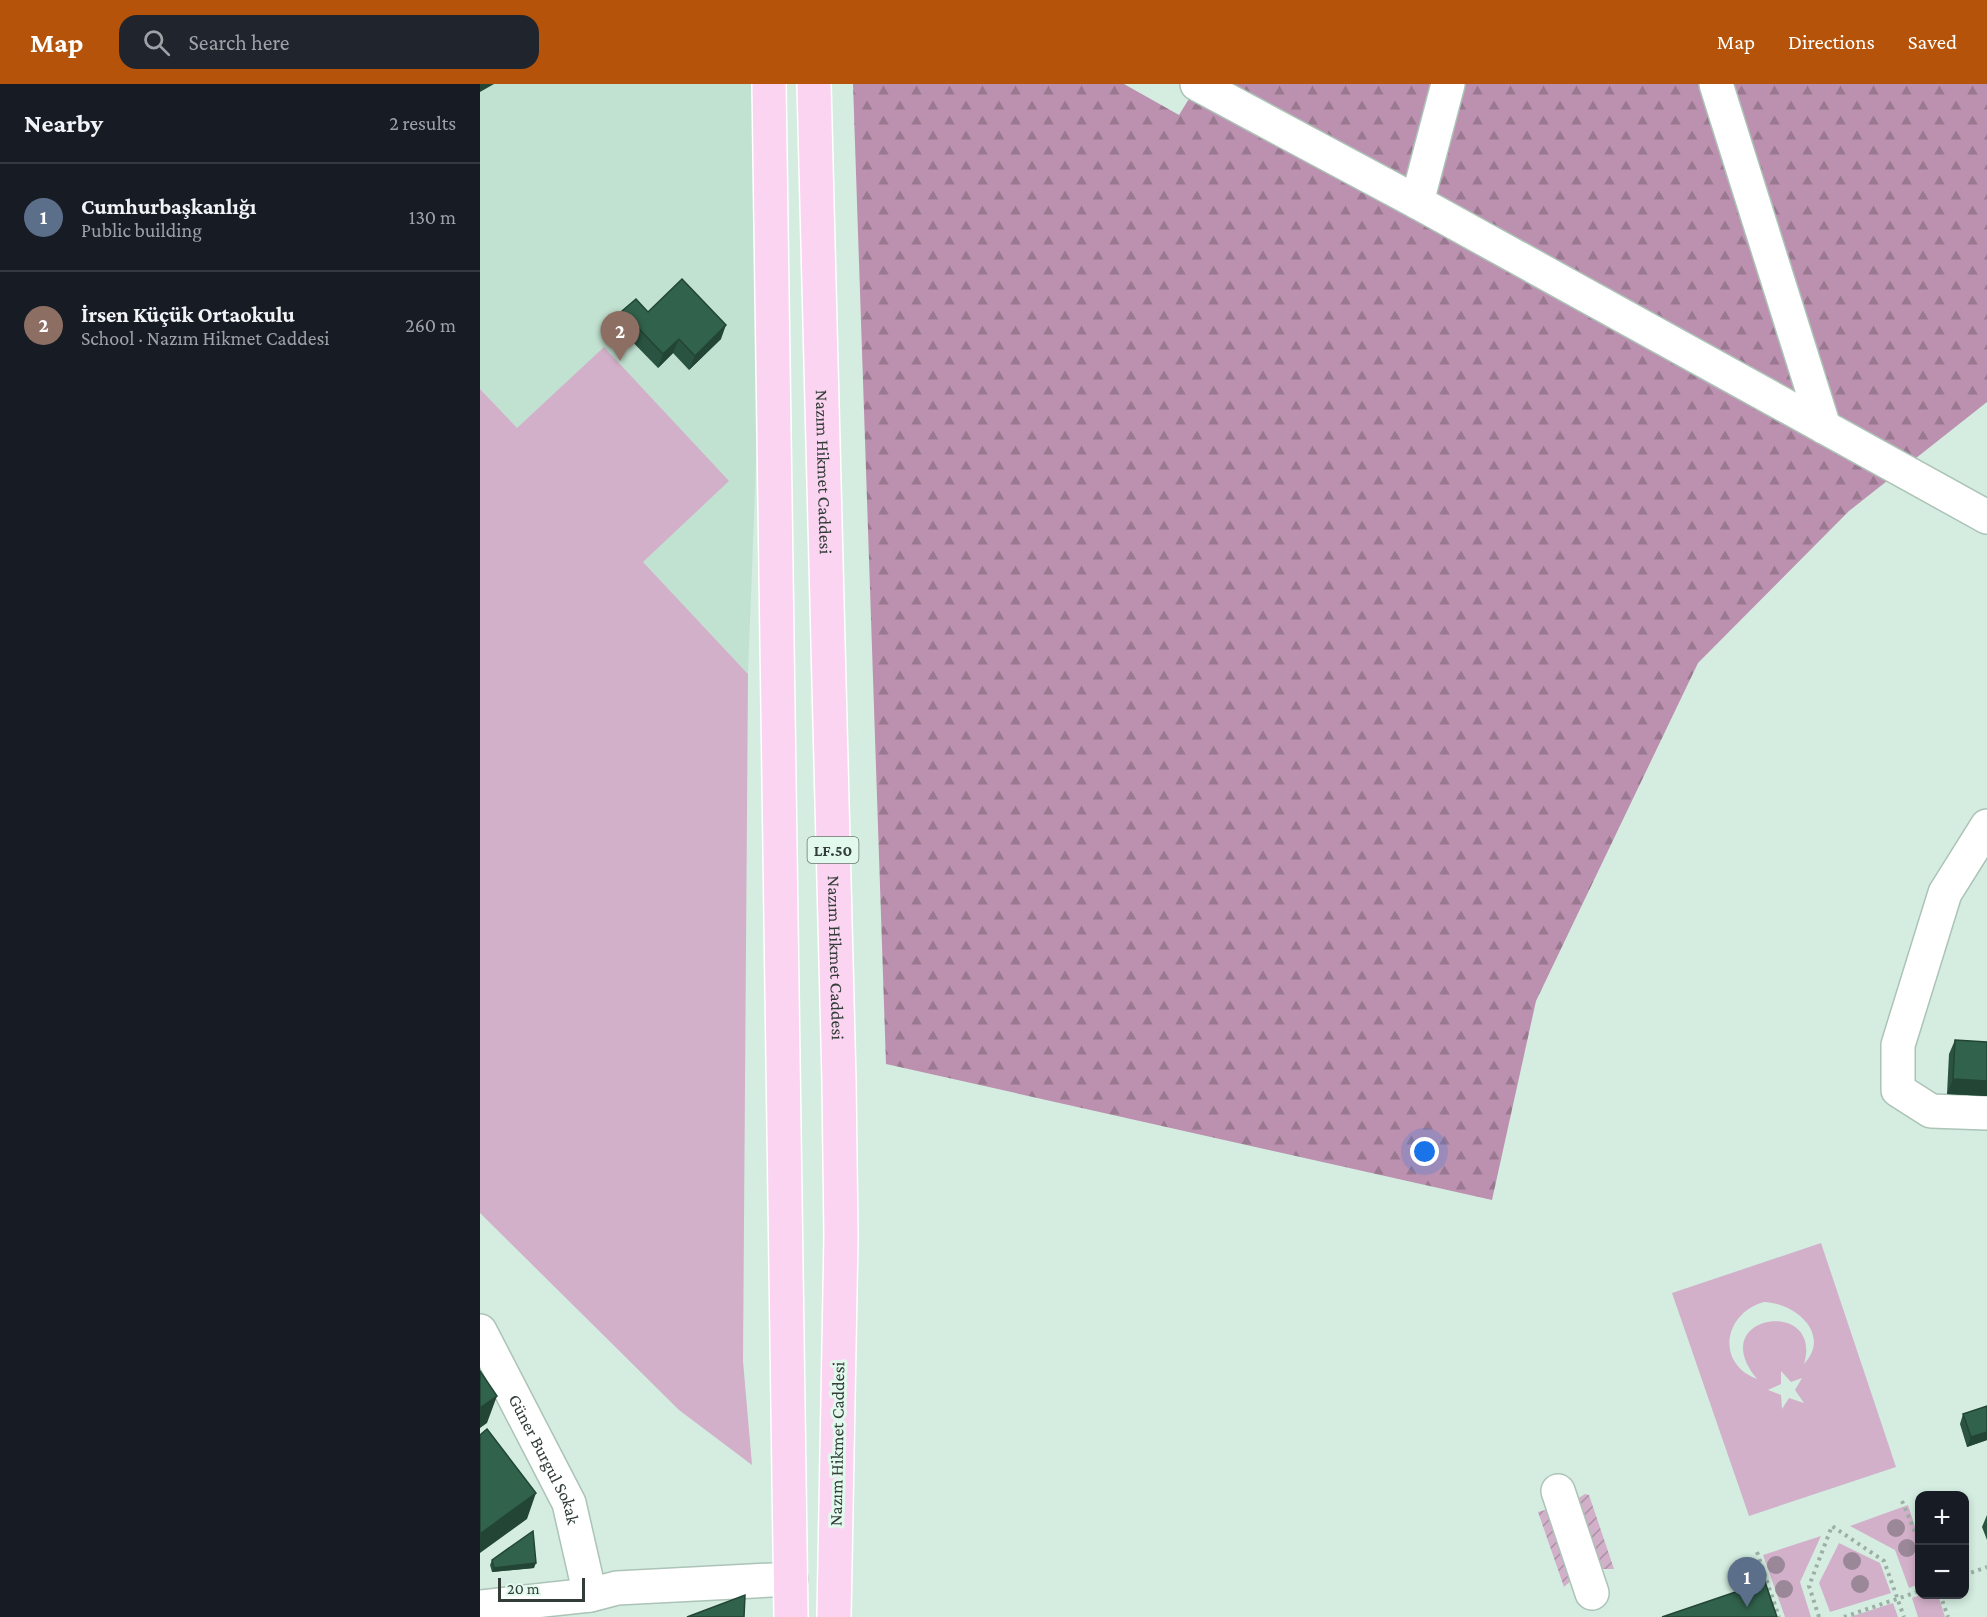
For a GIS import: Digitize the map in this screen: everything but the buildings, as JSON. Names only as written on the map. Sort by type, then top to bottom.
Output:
[{"type":"main road","points":[[770,84],[791,1617]]},
{"type":"main road","name":"Nazım Hikmet Caddesi","points":[[814,84],[839,1081],[840,1236],[834,1617]]},
{"type":"street","points":[[1197,84],[1417,202],[1987,517]]},
{"type":"street","points":[[1417,202],[1448,84]]},
{"type":"street","points":[[1716,84],[1824,427]]},
{"type":"street","points":[[1987,826],[1946,893],[1898,1045],[1898,1090],[1931,1111],[1987,1113]]},
{"type":"street","name":"Güner Burgul Sokak","points":[[480,1331],[569,1503],[590,1595]]},
{"type":"street","points":[[1558,1491],[1592,1593]]},
{"type":"street","points":[[480,1607],[590,1595],[617,1588],[790,1579]]},
{"type":"path","points":[[1902,1501],[1915,1532]]},
{"type":"path","points":[[1819,1617],[1809,1586],[1832,1526],[1884,1561],[1904,1617]]},
{"type":"path","points":[[1758,1551],[1779,1617]]},
{"type":"path","points":[[1969,1574],[1987,1568]]},
{"type":"path","points":[[1844,1617],[1915,1593]]},
{"type":"path","points":[[1942,1599],[1948,1617]]},
{"type":"shaded area","points":[[480,84],[753,84],[761,334],[748,674],[480,389]]},
{"type":"shaded area","points":[[604,347],[729,481],[643,562],[748,674],[743,1361],[752,1465],[679,1410],[480,1213],[480,389],[517,428]]},
{"type":"shaded area","points":[[1821,1243],[1896,1467],[1749,1516],[1672,1293]],"holes":[[[1764,1302],[1776,1304],[1798,1314],[1812,1331],[1814,1342],[1812,1353],[1804,1364],[1806,1343],[1798,1329],[1784,1322],[1768,1322],[1753,1328],[1744,1340],[1744,1357],[1757,1379],[1744,1372],[1735,1362],[1730,1351],[1730,1339],[1733,1327],[1740,1316],[1750,1308]],[[1781,1371],[1791,1382],[1802,1378],[1795,1390],[1804,1403],[1789,1398],[1782,1409],[1781,1395],[1768,1390],[1781,1384]]]},
{"type":"shaded area","points":[[1585,1494],[1589,1495],[1614,1569],[1600,1569],[1577,1499]]},
{"type":"shaded area","points":[[1908,1505],[1915,1527],[1915,1586],[1909,1588],[1895,1550],[1850,1526]]},
{"type":"shaded area","points":[[1550,1511],[1573,1579],[1564,1587],[1538,1512]]},
{"type":"shaded area","points":[[1821,1536],[1800,1582],[1811,1617],[1785,1617],[1763,1555]]},
{"type":"shaded area","points":[[1839,1543],[1880,1563],[1891,1593],[1830,1612],[1819,1583]]},
{"type":"shaded area","points":[[1754,1558],[1774,1614],[1743,1600],[1731,1566]]},
{"type":"shaded area","points":[[1912,1598],[1939,1599],[1945,1617],[1918,1617]]},
{"type":"shaded area","points":[[1893,1603],[1898,1617],[1850,1617]]},
{"type":"green space","points":[[853,84],[1124,84],[1179,115],[1198,84],[1987,84],[1987,402],[1849,511],[1698,663],[1536,1001],[1492,1200],[886,1064]]},
{"type":"place","name":"İrsen Küçük Ortaokulu","points":[[620,361]]},
{"type":"place","name":"Cumhurbaşkanlığı","points":[[1747,1607]]}]
